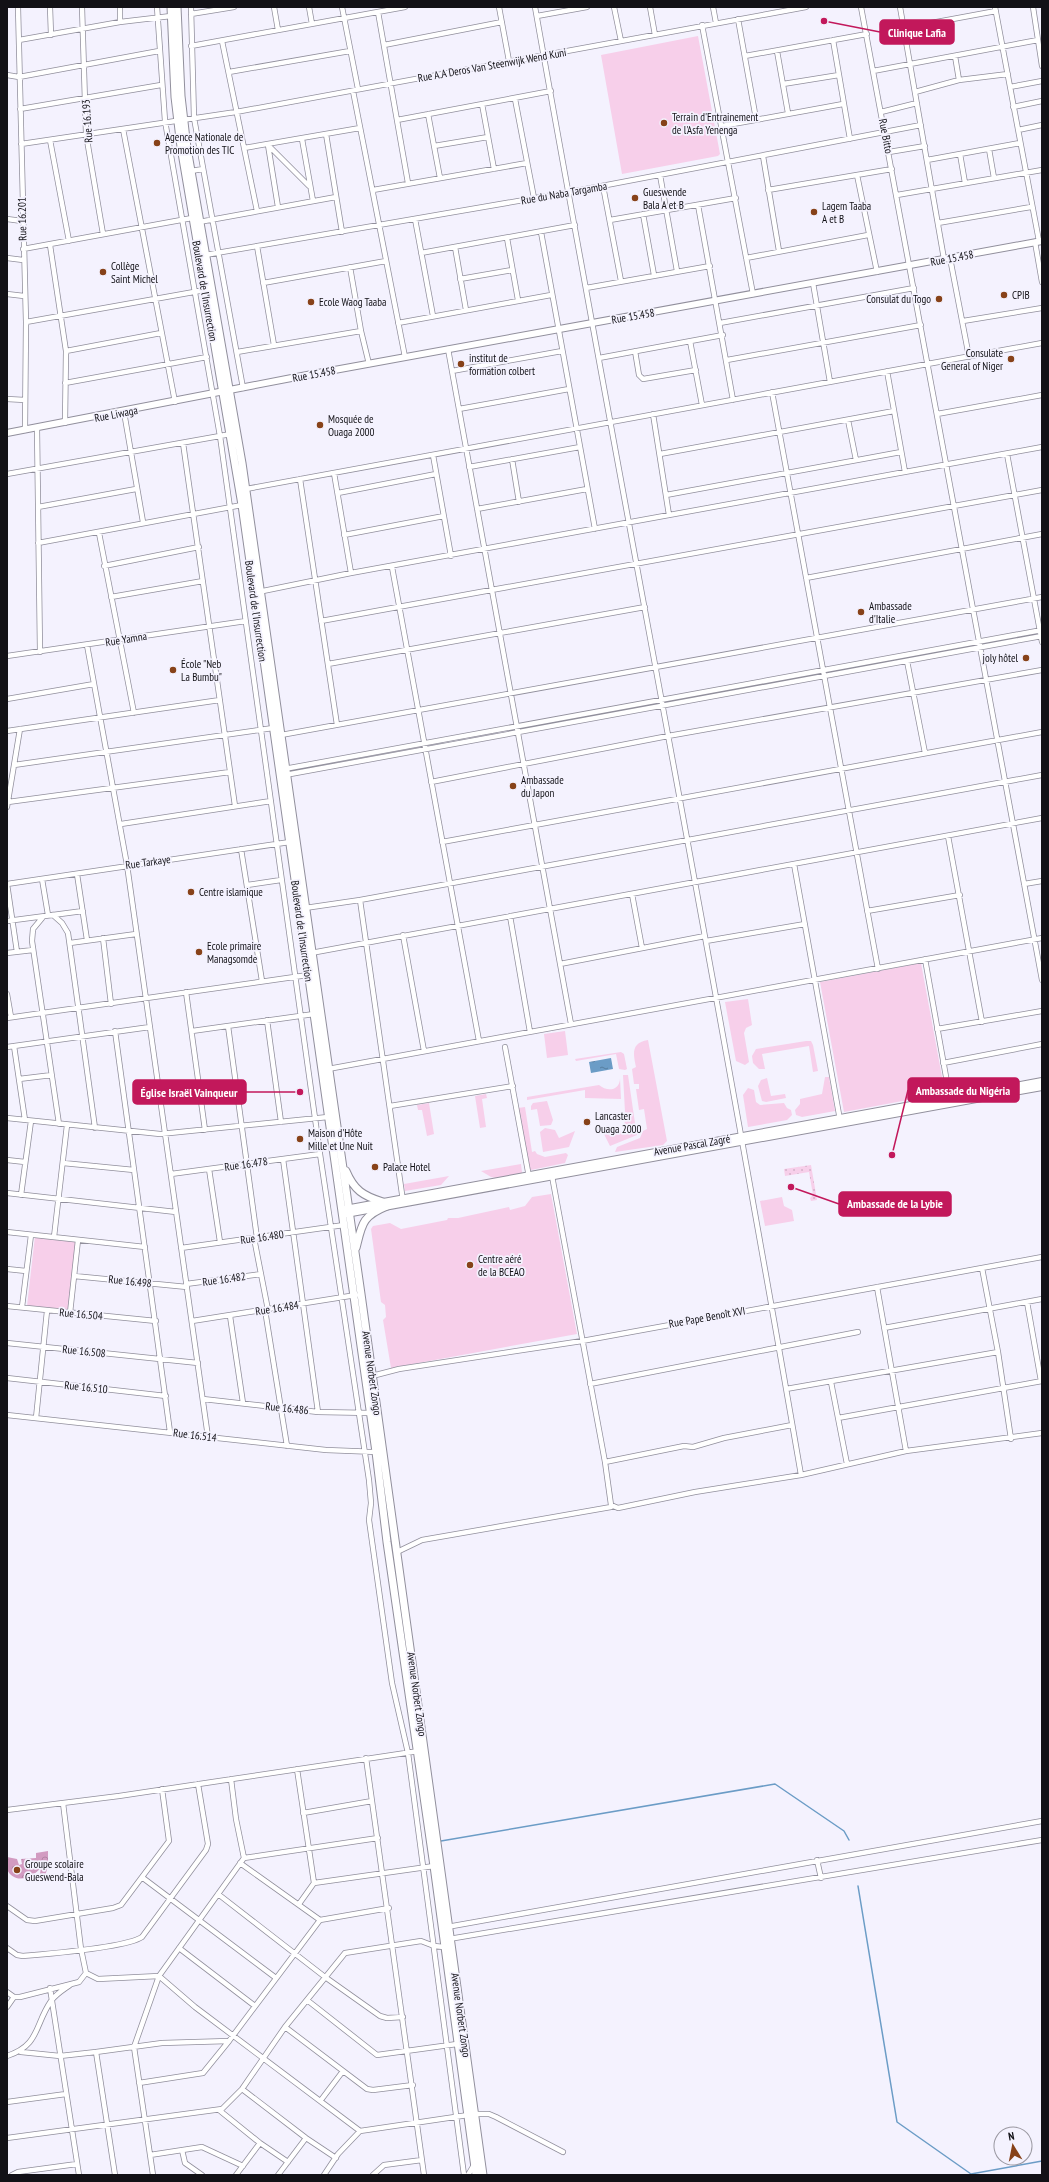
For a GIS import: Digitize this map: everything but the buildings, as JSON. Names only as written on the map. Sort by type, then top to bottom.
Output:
[{"type":"main road","name":"Boulevard de l'Insurrection","points":[[171,7],[192,218],[205,290],[246,489],[256,592],[273,728],[283,772],[305,908],[308,975],[342,1164],[346,1211]]},
{"type":"main road","name":"Boulevard de l'Insurrection","points":[[177,7],[181,119],[205,255],[227,392],[231,434],[242,505],[281,735],[290,842],[325,1070],[328,1116],[346,1211]]},
{"type":"main road","name":"Rue 15.458","points":[[227,392],[448,349],[910,266],[1039,241]]},
{"type":"main road","name":"Rue Liwaga","points":[[7,433],[227,392]]},
{"type":"main road","name":"Avenue Pascal Zagré","points":[[950,1101],[1042,1081]]},
{"type":"main road","name":"Avenue Pascal Zagré","points":[[346,1211],[950,1101],[1042,1087]]},
{"type":"main road","name":"Avenue Pascal Zagré","points":[[529,1178],[552,1176],[741,1139]]},
{"type":"main road","points":[[342,1164],[357,1190],[365,1196],[385,1204]]},
{"type":"main road","points":[[354,1252],[359,1232],[365,1220],[385,1204]]},
{"type":"main road","name":"Avenue Norbert Zongo","points":[[346,1211],[344,1225],[372,1376],[387,1542],[421,1751],[420,1774],[445,1927]]},
{"type":"main road","name":"Avenue Norbert Zongo","points":[[346,1211],[354,1252],[371,1413],[380,1452],[397,1552],[421,1751],[445,1927],[457,2044],[483,2175]]},
{"type":"main road","name":"Avenue Norbert Zongo","points":[[446,1942],[471,2115],[476,2175]]},
{"type":"street","name":"Rue 16.201","points":[[18,7],[18,77],[26,322],[25,430]]},
{"type":"street","points":[[50,7],[51,35]]},
{"type":"street","name":"Rue 16.193","points":[[82,7],[86,134],[103,234]]},
{"type":"street","points":[[120,7],[120,22]]},
{"type":"street","points":[[157,7],[161,85],[165,121],[214,394],[281,880],[302,1015],[340,1297],[371,1494],[369,1520],[387,1651],[392,1683],[408,1752],[464,2175]]},
{"type":"street","points":[[191,7],[194,118],[243,388]]},
{"type":"street","points":[[191,14],[233,7]]},
{"type":"street","points":[[274,7],[278,30]]},
{"type":"street","points":[[309,7],[312,24]]},
{"type":"street","points":[[342,7],[356,90],[360,128],[405,357]]},
{"type":"street","points":[[191,46],[401,7]]},
{"type":"street","points":[[499,7],[509,61]]},
{"type":"street","points":[[535,7],[570,192],[598,358],[655,667],[718,997],[741,1139],[772,1305],[801,1475]]},
{"type":"street","points":[[537,16],[587,7]]},
{"type":"street","points":[[614,7],[621,41]]},
{"type":"street","points":[[650,7],[655,35]]},
{"type":"street","points":[[713,7],[716,23]]},
{"type":"street","name":"Rue A.A Deros Van Steenwijk Wend Kuni","points":[[21,144],[123,129],[165,121],[236,112],[806,7]]},
{"type":"street","name":"Rue Bitto","points":[[862,7],[927,364],[955,506],[996,740],[1042,980]]},
{"type":"street","points":[[900,7],[938,223],[963,321],[969,357]]},
{"type":"street","points":[[1033,7],[1042,66]]},
{"type":"street","points":[[904,28],[996,9],[1031,207],[1039,241],[1042,282]]},
{"type":"street","points":[[378,12],[408,183]]},
{"type":"street","points":[[18,40],[120,22],[171,16]]},
{"type":"street","points":[[738,19],[756,119]]},
{"type":"street","points":[[384,45],[502,22]]},
{"type":"street","points":[[702,25],[753,294]]},
{"type":"street","points":[[745,56],[866,34]]},
{"type":"street","points":[[833,40],[850,139]]},
{"type":"street","points":[[874,71],[1038,40]]},
{"type":"street","points":[[222,41],[257,211]]},
{"type":"street","points":[[7,75],[18,77],[159,51]]},
{"type":"street","points":[[229,72],[350,51]]},
{"type":"street","points":[[777,51],[788,113]]},
{"type":"street","points":[[955,56],[959,80]]},
{"type":"street","points":[[915,92],[959,80],[1008,74]]},
{"type":"street","points":[[783,84],[839,75]]},
{"type":"street","points":[[1010,87],[1042,81]]},
{"type":"street","points":[[20,109],[161,85]]},
{"type":"street","points":[[397,120],[551,91]]},
{"type":"street","points":[[515,99],[534,198]]},
{"type":"street","points":[[1014,107],[1042,101]]},
{"type":"street","points":[[881,112],[917,103]]},
{"type":"street","points":[[482,104],[494,168]]},
{"type":"street","points":[[722,126],[843,104]]},
{"type":"street","points":[[428,114],[440,178]]},
{"type":"street","name":"Rue du Naba Targamba","points":[[205,255],[570,192],[921,125]]},
{"type":"street","points":[[1018,130],[1042,125]]},
{"type":"street","points":[[244,148],[360,128]]},
{"type":"street","points":[[123,129],[174,402]]},
{"type":"street","points":[[326,134],[342,232]]},
{"type":"street","points":[[434,146],[488,137]]},
{"type":"street","points":[[302,139],[313,201]]},
{"type":"street","points":[[50,140],[69,241]]},
{"type":"street","points":[[927,160],[1020,143]]},
{"type":"street","points":[[268,145],[310,186]]},
{"type":"street","points":[[268,145],[278,207]]},
{"type":"street","points":[[889,152],[925,146]]},
{"type":"street","points":[[989,148],[994,178]]},
{"type":"street","points":[[960,154],[965,183]]},
{"type":"street","points":[[762,156],[779,251]]},
{"type":"street","points":[[373,190],[527,163]]},
{"type":"street","points":[[191,171],[203,169]]},
{"type":"street","points":[[768,190],[892,169]]},
{"type":"street","points":[[897,195],[1042,170]]},
{"type":"street","points":[[660,175],[677,271]]},
{"type":"street","points":[[857,175],[868,235],[877,272]]},
{"type":"street","points":[[603,186],[621,281]]},
{"type":"street","points":[[199,222],[336,197]]},
{"type":"street","points":[[610,220],[736,198]]},
{"type":"street","points":[[698,204],[723,335],[733,400]]},
{"type":"street","points":[[938,223],[1031,207]]},
{"type":"street","points":[[643,214],[654,275]]},
{"type":"street","points":[[23,249],[192,218]]},
{"type":"street","points":[[415,219],[433,316]]},
{"type":"street","points":[[7,220],[22,221]]},
{"type":"street","points":[[421,253],[575,225]]},
{"type":"street","points":[[541,232],[557,329],[595,529]]},
{"type":"street","points":[[746,258],[868,235]]},
{"type":"street","points":[[507,238],[518,300]]},
{"type":"street","points":[[50,244],[66,351],[65,423]]},
{"type":"street","points":[[257,246],[274,346]]},
{"type":"street","points":[[454,247],[466,310]]},
{"type":"street","points":[[7,258],[24,260]]},
{"type":"street","points":[[263,283],[386,261]]},
{"type":"street","points":[[586,288],[710,266]]},
{"type":"street","points":[[350,267],[361,331],[369,364]]},
{"type":"street","points":[[460,279],[512,270]]},
{"type":"street","points":[[813,283],[830,382]]},
{"type":"street","points":[[720,322],[914,288]]},
{"type":"street","points":[[26,322],[62,317],[205,290]]},
{"type":"street","points":[[7,294],[24,296]]},
{"type":"street","points":[[398,322],[551,295]]},
{"type":"street","points":[[963,321],[1042,308]]},
{"type":"street","points":[[727,360],[921,325]]},
{"type":"street","points":[[237,352],[361,331]]},
{"type":"street","points":[[66,351],[161,333]]},
{"type":"street","points":[[598,358],[723,335]]},
{"type":"street","points":[[690,341],[702,406]]},
{"type":"street","points":[[246,489],[576,427],[702,406],[1042,343]]},
{"type":"street","points":[[448,349],[544,867],[550,909],[571,1024]]},
{"type":"street","points":[[452,371],[562,351]]},
{"type":"street","points":[[636,351],[639,375],[643,379],[696,370]]},
{"type":"street","points":[[66,383],[207,357]]},
{"type":"street","points":[[887,371],[905,472]]},
{"type":"street","points":[[459,409],[569,389]]},
{"type":"street","points":[[772,392],[878,969]]},
{"type":"street","points":[[937,414],[1042,395]]},
{"type":"street","points":[[7,399],[25,400]]},
{"type":"street","points":[[660,454],[894,411]]},
{"type":"street","points":[[124,412],[136,490],[143,522]]},
{"type":"street","points":[[653,414],[669,515]]},
{"type":"street","points":[[848,420],[856,460]]},
{"type":"street","points":[[37,428],[40,652]]},
{"type":"street","points":[[7,474],[38,470],[231,434]]},
{"type":"street","points":[[183,443],[235,806]]},
{"type":"street","points":[[469,467],[580,447]]},
{"type":"street","points":[[256,592],[351,573],[392,567],[669,515],[1042,448]]},
{"type":"street","points":[[666,495],[901,452]]},
{"type":"street","points":[[1008,454],[1014,495],[1042,642]]},
{"type":"street","points":[[433,455],[451,556]]},
{"type":"street","points":[[512,459],[519,502]]},
{"type":"street","points":[[334,473],[351,573]]},
{"type":"street","points":[[338,493],[436,474]]},
{"type":"street","points":[[300,479],[337,725]]},
{"type":"street","points":[[477,509],[588,489]]},
{"type":"street","points":[[38,507],[136,490]]},
{"type":"street","points":[[321,621],[637,566],[1042,490]]},
{"type":"street","points":[[38,543],[99,533],[143,522],[242,505]]},
{"type":"street","points":[[344,535],[444,516]]},
{"type":"street","points":[[99,533],[118,640],[134,713]]},
{"type":"street","points":[[806,578],[1042,534]]},
{"type":"street","points":[[104,566],[198,547]]},
{"type":"street","points":[[392,567],[479,1041]]},
{"type":"street","points":[[111,597],[203,581]]},
{"type":"street","points":[[281,735],[1042,597]]},
{"type":"street","points":[[328,664],[644,607]]},
{"type":"street","name":"Rue Yamna","points":[[7,656],[246,621]]},
{"type":"street","points":[[283,772],[424,746],[518,726],[824,674],[1041,633]]},
{"type":"street","points":[[87,645],[121,824],[208,1437]]},
{"type":"street","points":[[824,674],[907,661],[979,645]]},
{"type":"street","points":[[907,661],[925,753]]},
{"type":"street","points":[[431,782],[668,736],[1042,670]]},
{"type":"street","points":[[7,699],[94,684]]},
{"type":"street","points":[[7,731],[220,700]]},
{"type":"street","points":[[424,746],[518,732],[662,702]]},
{"type":"street","points":[[14,765],[273,728]]},
{"type":"street","points":[[20,729],[7,805],[230,772]]},
{"type":"street","points":[[442,842],[680,797],[1042,732]]},
{"type":"street","points":[[305,908],[450,884],[687,839],[1042,775]]},
{"type":"street","points":[[121,824],[270,801]]},
{"type":"street","points":[[308,953],[1042,818]]},
{"type":"street","points":[[948,836],[982,1022]]},
{"type":"street","name":"Rue Tarkaye","points":[[7,884],[290,842]]},
{"type":"street","points":[[242,849],[262,981]]},
{"type":"street","points":[[794,864],[840,1121]]},
{"type":"street","points":[[77,874],[87,940]]},
{"type":"street","points":[[42,879],[48,916],[67,930],[70,943],[95,1128]]},
{"type":"street","points":[[247,885],[281,880]]},
{"type":"street","points":[[1024,884],[1042,881]]},
{"type":"street","points":[[7,884],[18,952]]},
{"type":"street","points":[[632,894],[642,948]]},
{"type":"street","points":[[867,911],[960,895]]},
{"type":"street","points":[[360,900],[403,1201]]},
{"type":"street","points":[[7,921],[83,911]]},
{"type":"street","points":[[48,916],[33,930],[33,950],[59,1124]]},
{"type":"street","points":[[510,916],[530,1032]]},
{"type":"street","points":[[560,964],[642,948],[805,924]]},
{"type":"street","points":[[70,943],[136,934]]},
{"type":"street","points":[[404,935],[424,1051]]},
{"type":"street","points":[[102,938],[112,1004]]},
{"type":"street","points":[[325,1070],[1042,938]]},
{"type":"street","points":[[7,954],[33,950]]},
{"type":"street","points":[[925,959],[950,1101]]},
{"type":"street","points":[[7,994],[9,1017],[112,1004],[308,975]]},
{"type":"street","points":[[186,992],[206,1130]]},
{"type":"street","points":[[937,1029],[1042,1011]]},
{"type":"street","points":[[192,1031],[314,1014]]},
{"type":"street","points":[[267,1020],[281,1122]]},
{"type":"street","points":[[228,1026],[266,1310],[287,1446]]},
{"type":"street","points":[[7,1047],[150,1027]]},
{"type":"street","points":[[115,1031],[156,1321],[170,1432]]},
{"type":"street","points":[[943,1063],[1042,1044]]},
{"type":"street","points":[[14,1046],[25,1120]]},
{"type":"street","points":[[505,1047],[529,1178]]},
{"type":"street","points":[[19,1079],[52,1075]]},
{"type":"street","points":[[390,1106],[513,1086]]},
{"type":"street","points":[[7,1118],[165,1134],[328,1116]]},
{"type":"street","points":[[21,1194],[31,1121]]},
{"type":"street","points":[[54,1237],[67,1125]]},
{"type":"street","name":"Rue 16.478","points":[[171,1174],[320,1154]]},
{"type":"street","points":[[283,1159],[318,1412]]},
{"type":"street","points":[[7,1160],[25,1162]]},
{"type":"street","points":[[63,1163],[134,1170]]},
{"type":"street","points":[[209,1169],[220,1242]]},
{"type":"street","points":[[552,1176],[605,1462],[611,1505]]},
{"type":"street","points":[[7,1193],[176,1212]]},
{"type":"street","name":"Rue 16.480","points":[[181,1248],[344,1225]]},
{"type":"street","points":[[7,1232],[145,1247]]},
{"type":"street","points":[[22,1308],[31,1234]]},
{"type":"street","points":[[70,1313],[78,1240]]},
{"type":"street","name":"Rue Pape Benoît XVI","points":[[372,1376],[400,1369],[582,1341],[772,1305],[1042,1257]]},
{"type":"street","points":[[982,1268],[998,1352],[1011,1439]]},
{"type":"street","points":[[7,1269],[26,1271]]},
{"type":"street","name":"Rue 16.482","points":[[186,1286],[261,1274]]},
{"type":"street","name":"Rue 16.498","points":[[74,1276],[150,1284],[186,1286]]},
{"type":"street","points":[[877,1287],[906,1451]]},
{"type":"street","name":"Rue 16.484","points":[[192,1321],[358,1294]]},
{"type":"street","points":[[884,1328],[1042,1299]]},
{"type":"street","points":[[838,1418],[1042,1381],[1027,1302]]},
{"type":"street","name":"Rue 16.504","points":[[7,1306],[156,1321]]},
{"type":"street","points":[[36,1418],[47,1311]]},
{"type":"street","points":[[230,1316],[243,1403]]},
{"type":"street","points":[[590,1384],[858,1332]]},
{"type":"street","name":"Rue 16.508","points":[[7,1343],[198,1363]]},
{"type":"street","points":[[786,1389],[998,1352]]},
{"type":"street","name":"Rue 16.510","points":[[7,1378],[166,1396]]},
{"type":"street","points":[[831,1382],[848,1464]]},
{"type":"street","name":"Rue 16.486","points":[[203,1399],[318,1412],[358,1414],[371,1413]]},
{"type":"street","name":"Rue 16.514","points":[[7,1415],[287,1446],[364,1453],[380,1452]]},
{"type":"street","points":[[605,1462],[684,1446],[693,1447],[724,1438],[792,1425]]},
{"type":"street","points":[[611,1505],[618,1508],[702,1491],[801,1475],[906,1451],[1011,1439],[1042,1433]]},
{"type":"street","points":[[397,1552],[422,1540],[611,1507],[611,1505]]},
{"type":"street","points":[[7,1810],[198,1784],[421,1751]]},
{"type":"street","points":[[366,1758],[389,1908],[424,2175]]},
{"type":"street","points":[[297,1769],[314,1883],[299,1904]]},
{"type":"street","points":[[411,1776],[420,1774]]},
{"type":"street","points":[[232,1779],[236,1819],[244,1858]]},
{"type":"street","points":[[7,1948],[16,1955],[23,1956],[82,1949],[139,1938],[206,1850],[208,1844],[198,1784]]},
{"type":"street","points":[[7,1906],[32,1921],[120,1906],[143,1878],[169,1839],[162,1789]]},
{"type":"street","points":[[303,1813],[372,1801]]},
{"type":"street","points":[[7,2007],[14,1997],[79,1982],[86,1973],[63,1803]]},
{"type":"street","points":[[445,1927],[1042,1821]]},
{"type":"street","points":[[153,2175],[134,2047],[159,1976],[244,1858],[308,1847],[378,1838]]},
{"type":"street","points":[[7,2138],[144,2118],[220,2110],[242,2089],[285,2027],[347,1952],[421,1941],[434,1946],[446,1942],[1042,1840]]},
{"type":"street","points":[[818,1860],[821,1878]]},
{"type":"street","points":[[240,1863],[320,1920]]},
{"type":"street","points":[[314,1883],[434,1866]]},
{"type":"street","points":[[143,1878],[276,1978]]},
{"type":"street","points":[[218,1894],[325,1977],[380,2016],[387,2018],[403,2017]]},
{"type":"street","points":[[139,2083],[203,2073],[229,2041],[320,1920],[389,1908]]},
{"type":"street","points":[[179,1948],[255,2006]]},
{"type":"street","points":[[86,1973],[98,1978],[159,1976],[263,2059],[321,2100],[360,2131]]},
{"type":"street","points":[[20,2052],[32,2040],[51,2000],[70,1985]]},
{"type":"street","points":[[50,1988],[79,2175]]},
{"type":"street","points":[[7,1992],[14,1997]]},
{"type":"street","points":[[307,2000],[376,2054],[457,2044]]},
{"type":"street","points":[[285,2027],[370,2090],[413,2085]]},
{"type":"street","points":[[7,2056],[20,2052],[60,2056],[162,2042],[229,2041]]},
{"type":"street","points":[[96,2052],[115,2175]]},
{"type":"street","points":[[321,2100],[343,2071]]},
{"type":"street","points":[[242,2089],[306,2138],[336,2158]]},
{"type":"street","points":[[7,2102],[66,2094]]},
{"type":"street","points":[[220,2110],[260,2143],[288,2162]]},
{"type":"street","points":[[324,2175],[336,2158],[360,2131],[456,2116],[471,2115],[496,2117],[563,2152]]},
{"type":"street","points":[[278,2175],[306,2138]]},
{"type":"street","points":[[236,2175],[260,2143]]},
{"type":"street","points":[[150,2155],[205,2147],[243,2166]]},
{"type":"street","points":[[182,2150],[185,2163],[202,2175]]},
{"type":"street","points":[[373,2175],[384,2165],[422,2160]]},
{"type":"street","points":[[12,2175],[18,2172],[77,2164]]},
{"type":"street","points":[[468,2175],[474,2165]]},
{"type":"shaded area","name":"Terrain d'Entrainement de l'Asfa Yenenga","points":[[698,36],[720,154],[718,156],[622,174],[601,55]]},
{"type":"shaded area","points":[[921,963],[945,1093],[844,1112],[820,982]]},
{"type":"shaded area","points":[[748,999],[752,1025],[746,1028],[744,1033],[749,1062],[745,1065],[736,1061],[725,1002]]},
{"type":"shaded area","points":[[565,1031],[568,1055],[547,1058],[544,1034]]},
{"type":"shaded area","points":[[648,1040],[667,1141],[663,1145],[615,1152],[617,1147],[640,1138],[643,1131],[647,1129],[644,1109],[639,1110],[636,1089],[639,1089],[639,1084],[634,1084],[632,1069],[636,1067],[634,1049],[642,1041]]},
{"type":"shaded area","points":[[811,1041],[813,1045],[818,1071],[813,1072],[809,1046],[762,1054],[765,1069],[759,1069],[753,1063],[752,1056],[756,1049]]},
{"type":"shaded area","points":[[621,1052],[624,1054],[627,1069],[625,1070],[619,1069],[616,1054],[576,1061],[575,1059]]},
{"type":"shaded area","points":[[623,1075],[628,1075],[636,1130],[624,1129],[625,1120],[628,1117],[625,1112]]},
{"type":"shaded area","points":[[825,1077],[829,1077],[835,1111],[802,1117],[796,1115],[795,1110],[800,1104],[800,1099],[822,1094]]},
{"type":"shaded area","points":[[620,1078],[621,1099],[585,1098],[585,1090],[527,1100],[527,1097],[599,1085],[606,1089],[612,1089],[618,1086]]},
{"type":"shaded area","points":[[767,1078],[771,1096],[785,1094],[786,1098],[766,1102],[762,1101],[758,1086],[761,1080]]},
{"type":"shaded area","points":[[748,1088],[754,1090],[756,1102],[760,1105],[784,1103],[787,1108],[791,1110],[792,1115],[787,1120],[748,1127],[743,1095]]},
{"type":"shaded area","points":[[486,1094],[487,1098],[482,1099],[486,1127],[480,1128],[475,1096]]},
{"type":"shaded area","points":[[547,1101],[553,1120],[551,1125],[540,1126],[537,1109],[531,1110],[531,1106],[533,1103]]},
{"type":"shaded area","points":[[429,1103],[434,1134],[427,1136],[422,1110],[418,1110],[417,1105]]},
{"type":"shaded area","points":[[525,1107],[532,1152],[535,1151],[537,1154],[545,1157],[566,1153],[568,1155],[565,1163],[531,1170],[528,1169],[518,1108]]},
{"type":"shaded area","points":[[545,1128],[555,1130],[559,1138],[575,1131],[569,1147],[543,1152],[540,1132]]},
{"type":"shaded area","points":[[636,1131],[637,1135],[610,1146],[603,1132]]},
{"type":"shaded area","points":[[521,1164],[522,1172],[518,1183],[491,1177],[481,1171]]},
{"type":"shaded area","points":[[811,1165],[817,1200],[811,1201],[810,1198],[813,1195],[809,1172],[785,1176],[784,1169]]},
{"type":"shaded area","points":[[449,1176],[441,1185],[405,1191],[404,1184]]},
{"type":"shaded area","name":"Centre aéré de la BCEAO","points":[[551,1194],[577,1334],[391,1368],[383,1320],[386,1317],[385,1305],[381,1302],[371,1229],[373,1226],[390,1223],[401,1229],[447,1220],[448,1218],[458,1218],[509,1207],[510,1210],[525,1206],[532,1197]]},
{"type":"shaded area","points":[[782,1197],[784,1206],[792,1210],[794,1221],[765,1226],[760,1201]]},
{"type":"shaded area","points":[[35,1236],[76,1241],[68,1311],[27,1306]]},
{"type":"green space","points":[[48,1851],[48,1864],[45,1876],[39,1882],[36,1876],[40,1874],[41,1867],[34,1874],[24,1878],[14,1877],[7,1869],[7,1857],[17,1859],[19,1865],[22,1864],[21,1859],[36,1858],[36,1853]]},
{"type":"water","points":[[611,1058],[613,1069],[591,1073],[589,1062]]},
{"type":"waterway","points":[[441,1841],[775,1784],[844,1831],[849,1840]]},
{"type":"waterway","points":[[858,1886],[897,2122],[971,2174],[1042,2161]]},
{"type":"place","name":"Clinique Lafia","points":[[824,21]]},
{"type":"place","name":"Terrain d'Entrainement de l'Asfa Yenenga","points":[[664,123]]},
{"type":"place","name":"Agence Nationale de Promotion des TIC","points":[[157,143]]},
{"type":"place","name":"Gueswende Bala A et B","points":[[635,198]]},
{"type":"place","name":"Lagem Taaba A et B","points":[[814,212]]},
{"type":"place","name":"Collège Saint Michel","points":[[103,272]]},
{"type":"place","name":"CPIB","points":[[1004,295]]},
{"type":"place","name":"Consulat du Togo","points":[[939,299]]},
{"type":"place","name":"Ecole Waog Taaba","points":[[311,302]]},
{"type":"place","name":"Consulate General of Niger","points":[[1011,359]]},
{"type":"place","name":"institut de formation colbert","points":[[461,364]]},
{"type":"place","name":"Mosquée de Ouaga 2000","points":[[320,425]]},
{"type":"place","name":"Ambassade d'Italie","points":[[861,612]]},
{"type":"place","name":"joly hôtel","points":[[1026,658]]},
{"type":"place","name":"École \"Neb La Bumbu\"","points":[[173,670]]},
{"type":"place","name":"Ambassade du Japon","points":[[513,786]]},
{"type":"place","name":"Centre islamique","points":[[191,892]]},
{"type":"place","name":"Ecole primaire Managsomde","points":[[199,952]]},
{"type":"place","name":"Église Israël Vainqueur","points":[[300,1092]]},
{"type":"place","name":"Lancaster Ouaga 2000","points":[[587,1122]]},
{"type":"place","name":"Maison d'Hôte Mille et Une Nuit","points":[[300,1139]]},
{"type":"place","name":"Ambassade du Nigéria","points":[[892,1155]]},
{"type":"place","name":"Palace Hotel","points":[[375,1167]]},
{"type":"place","name":"Ambassade de la Lybie","points":[[791,1187]]},
{"type":"place","name":"Centre aéré de la BCEAO","points":[[470,1265]]},
{"type":"place","name":"Groupe scolaire Gueswend-Bala","points":[[17,1870]]}]
